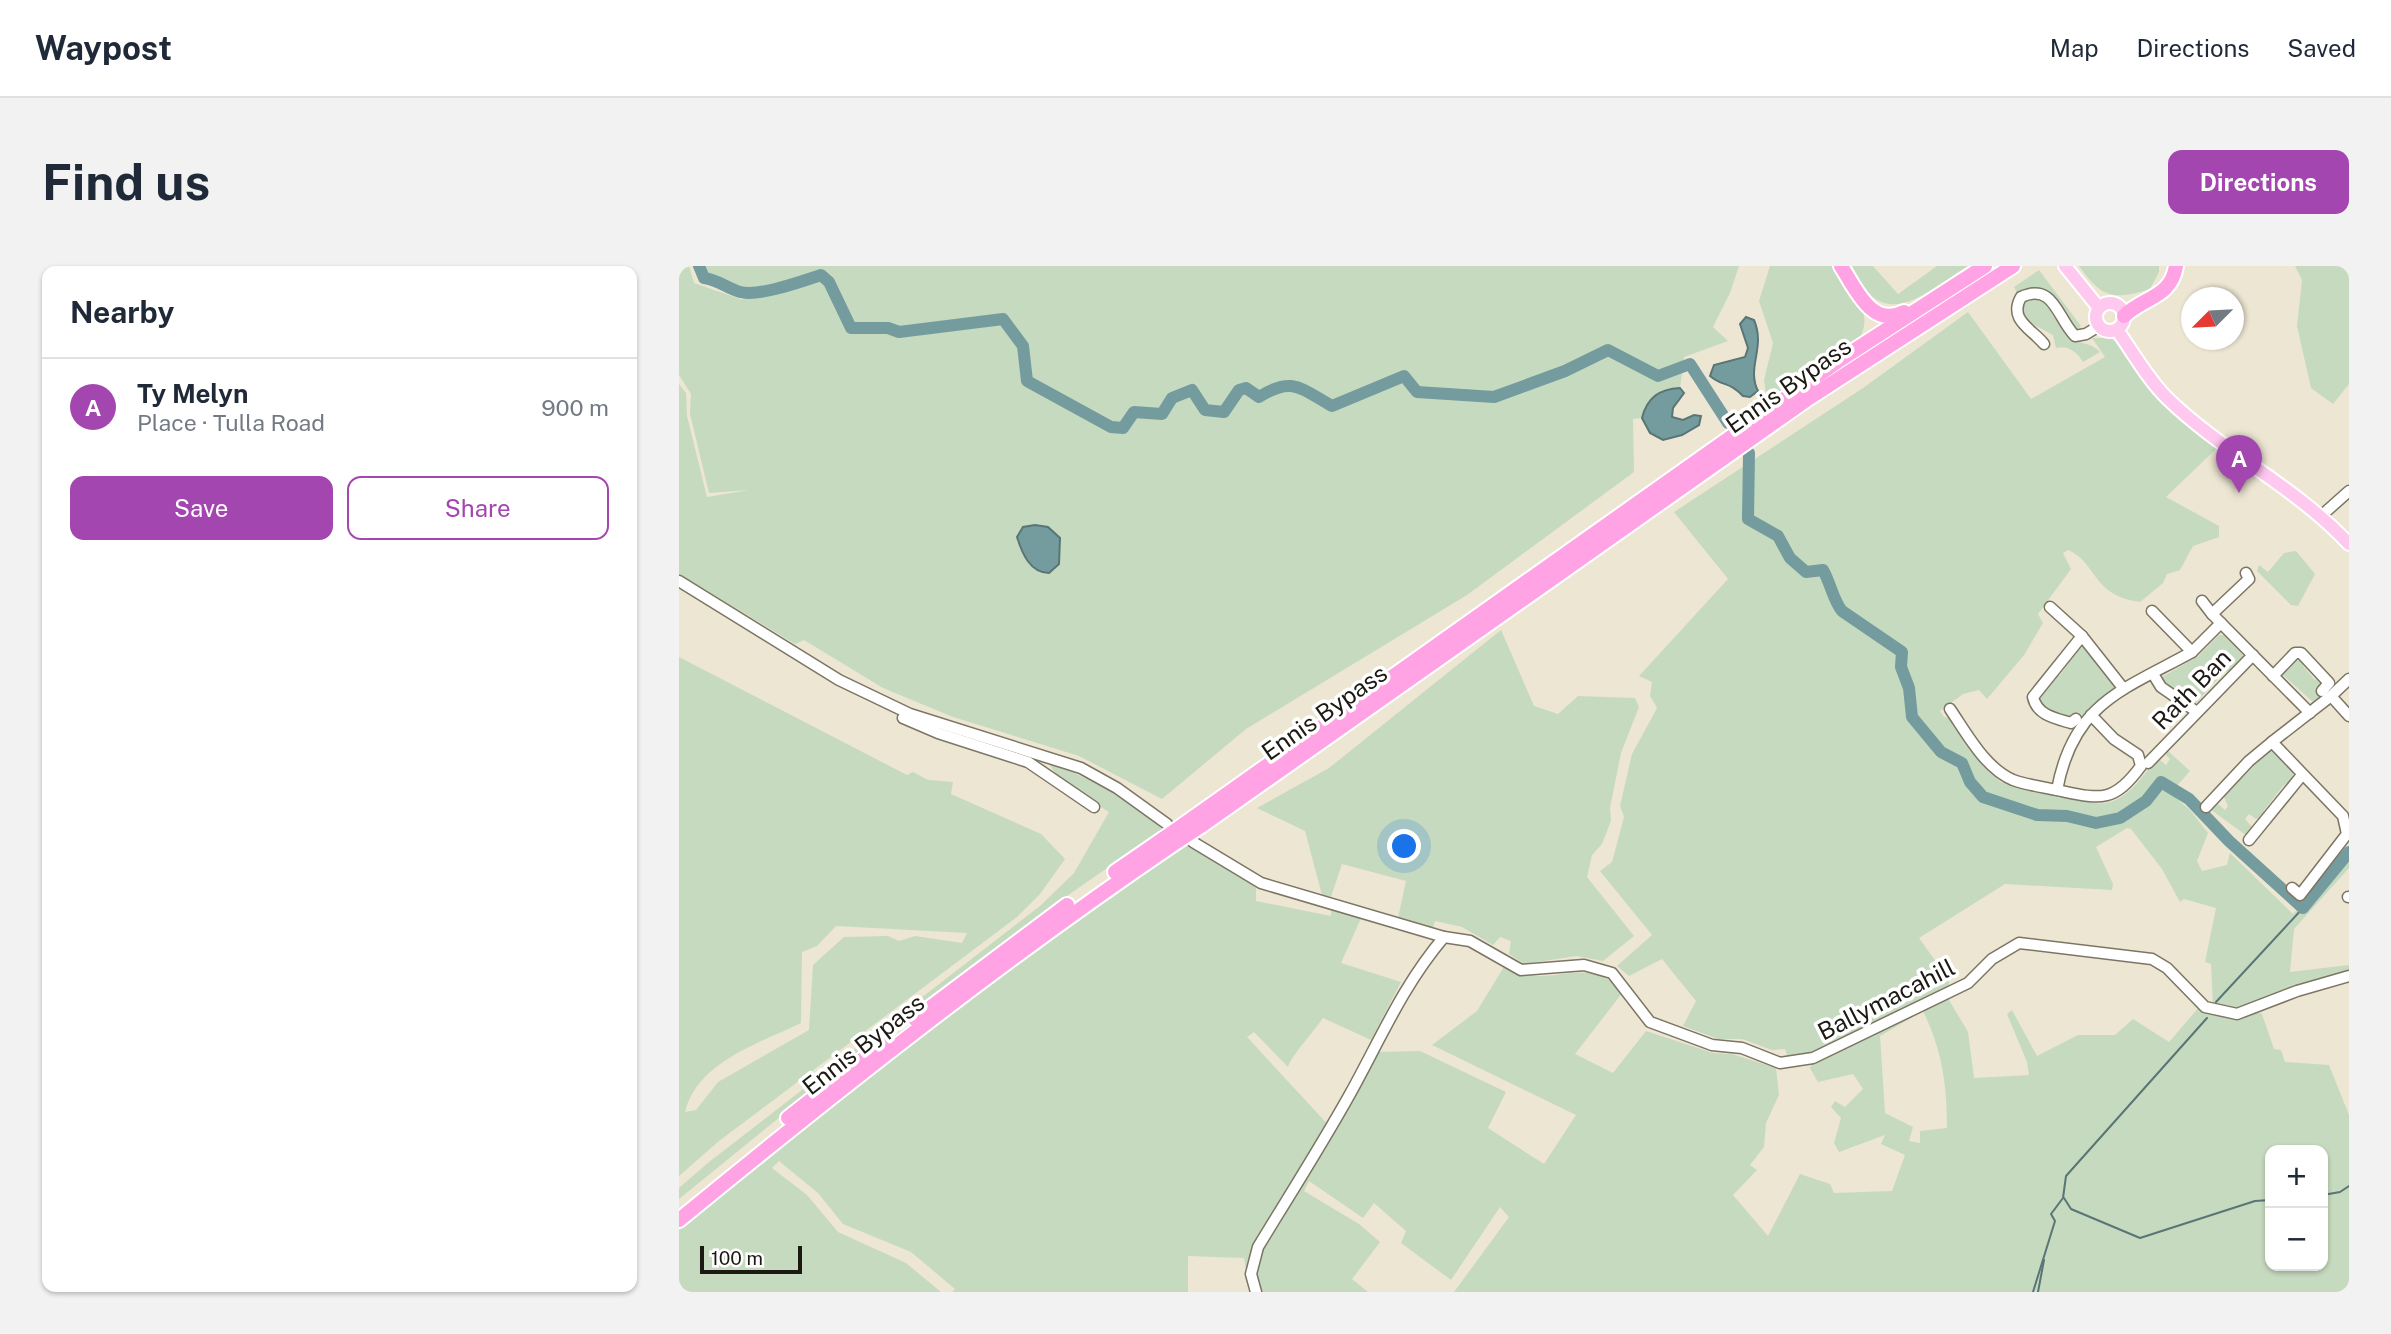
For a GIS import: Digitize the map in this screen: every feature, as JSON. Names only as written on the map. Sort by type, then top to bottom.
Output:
[{"type":"highway","points":[[1841,266],[1868,306],[1881,316],[1896,316],[1955,284]]},
{"type":"highway","name":"Ennis Bypass","points":[[1197,822],[1840,359],[1985,266]]},
{"type":"highway","name":"Ennis Bypass","points":[[679,1220],[883,1056],[1168,842],[1809,398],[2013,266]]},
{"type":"highway","points":[[2120,317],[2165,290],[2174,279],[2173,266]]},
{"type":"highway","points":[[1840,359],[1868,332],[1871,325],[1868,306]]},
{"type":"highway","name":"Ennis Bypass","points":[[679,1208],[879,1046],[1075,899],[1168,842]]},
{"type":"main road","points":[[2067,270],[2099,307]]},
{"type":"main road","points":[[2099,307],[2110,303],[2165,397],[2205,431],[2321,516],[2349,544]]},
{"type":"main road","points":[[2099,307],[2096,318],[2105,331],[2120,317]]},
{"type":"street","points":[[2044,344],[2019,321],[2017,315],[2021,297],[2032,292],[2042,293],[2052,299],[2075,336],[2086,334],[2099,326]]},
{"type":"street","points":[[2321,516],[2349,491]]},
{"type":"street","points":[[2212,614],[2249,579],[2246,573]]},
{"type":"street","points":[[679,581],[839,680],[940,729],[1043,754],[1081,768],[1117,788],[1167,824]]},
{"type":"street","points":[[2201,601],[2310,713]]},
{"type":"street","points":[[2050,607],[2082,636],[2123,688]]},
{"type":"street","points":[[2152,611],[2192,652]]},
{"type":"street","points":[[2057,790],[2062,763],[2073,738],[2091,715],[2123,688],[2192,652],[2221,623]]},
{"type":"street","points":[[2076,719],[2071,723],[2044,714],[2035,706],[2033,697],[2082,636]]},
{"type":"street","points":[[2273,676],[2296,649],[2329,683],[2326,693]]},
{"type":"street","name":"Rath Ban","points":[[2148,763],[2163,756],[2197,712],[2253,655]]},
{"type":"street","points":[[2153,674],[2161,687],[2197,712]]},
{"type":"street","points":[[2206,807],[2249,761],[2310,713],[2326,693],[2349,679]]},
{"type":"street","points":[[2326,693],[2349,716]]},
{"type":"street","points":[[1950,709],[1971,740],[1999,772],[2014,780],[2096,798],[2114,794],[2127,785],[2141,766],[2138,755],[2114,739],[2091,715]]},
{"type":"street","points":[[893,714],[1028,762],[1094,807]]},
{"type":"street","points":[[2272,742],[2343,816],[2347,834],[2300,895],[2291,888]]},
{"type":"street","points":[[1037,768],[1043,754]]},
{"type":"street","points":[[2249,840],[2254,826],[2302,775]]},
{"type":"street","points":[[2216,797],[2224,805]]},
{"type":"street","name":"Ballymacahill","points":[[1193,842],[1261,883],[1444,937],[1470,941],[1521,970],[1584,965],[1612,973],[1650,1023],[1712,1045],[1742,1048],[1780,1063],[1813,1058],[1968,983],[1992,959],[2019,943],[2152,959],[2167,968],[2205,1007],[2237,1014],[2297,990],[2349,976]]},
{"type":"street","points":[[1256,1292],[1251,1274],[1258,1247],[1350,1094],[1392,1010],[1422,963],[1444,937]]},
{"type":"green space","points":[[679,266],[689,266],[694,283],[743,300],[742,291],[725,281],[705,275],[701,266],[1739,266],[1730,293],[1713,327],[1728,341],[1684,357],[1680,388],[1661,393],[1647,406],[1642,418],[1633,419],[1634,472],[1467,595],[1246,729],[1162,799],[1079,756],[953,717],[883,688],[804,640],[795,644],[679,574],[679,384],[686,393],[687,416],[707,497],[749,490],[709,493],[690,414],[691,394],[679,375]]},
{"type":"green space","points":[[1770,266],[1836,266],[1859,299],[1864,326],[1861,336],[1767,402],[1764,380],[1773,343],[1759,301]]},
{"type":"green space","points":[[1852,266],[1873,266],[1898,294],[1937,266],[1968,266],[1922,296],[1897,304],[1874,298]]},
{"type":"green space","points":[[2079,266],[2159,266],[2159,272],[2150,289],[2117,295],[2101,290]]},
{"type":"green space","points":[[2295,266],[2349,266],[2349,384],[2333,404],[2311,388],[2297,326],[2302,280]]},
{"type":"green space","points":[[2039,270],[2081,326],[2077,330],[2072,328],[2050,292],[2033,288],[2018,295],[2014,287]]},
{"type":"green space","points":[[2029,298],[2042,298],[2066,335],[2100,352],[2083,362],[2072,350],[2056,348],[2053,335],[2025,320],[2021,307]]},
{"type":"green space","points":[[1968,312],[2031,399],[2105,357],[2092,338],[2110,338],[2122,345],[2168,408],[2217,448],[2166,497],[2219,526],[2219,537],[2193,546],[2180,570],[2167,574],[2163,583],[2140,602],[2124,599],[2113,593],[2077,555],[2068,550],[2063,553],[2071,569],[2038,614],[2043,623],[2024,655],[1987,699],[1979,690],[1963,694],[1940,711],[1944,717],[1953,718],[1987,763],[1986,769],[2002,783],[2007,780],[2027,788],[2022,790],[2044,791],[2093,803],[2107,803],[2121,797],[2136,784],[2154,761],[2160,760],[2166,765],[2170,759],[2166,755],[2167,750],[2190,771],[2176,787],[2170,781],[2164,788],[2190,810],[2208,833],[2197,861],[2202,871],[2227,865],[2230,853],[2293,914],[2349,851],[2349,868],[2294,929],[2290,972],[2349,965],[2349,973],[2283,990],[2248,1007],[2227,1008],[2213,1005],[2211,964],[2205,962],[2216,908],[2184,899],[2180,902],[2162,869],[2131,829],[2127,828],[2096,847],[2113,884],[2112,890],[2005,884],[1919,938],[1949,980],[1949,1000],[1968,1032],[1974,1078],[2029,1075],[2027,1062],[2007,1014],[2012,1010],[2037,1056],[2078,1035],[2115,1035],[2133,1019],[2169,1042],[2200,1006],[2211,1013],[2227,1017],[2247,1012],[2262,1014],[2274,1049],[2281,1050],[2285,1062],[2329,1065],[2349,1115],[2349,1292],[1454,1292],[1509,1217],[1500,1207],[1451,1280],[1401,1243],[1406,1231],[1374,1203],[1363,1218],[1309,1181],[1304,1191],[1359,1224],[1380,1242],[1352,1279],[1368,1292],[1250,1292],[1244,1258],[1188,1256],[1188,1292],[952,1292],[955,1289],[911,1252],[843,1224],[818,1193],[779,1161],[772,1168],[807,1195],[838,1232],[906,1263],[941,1292],[679,1292],[679,1230],[866,1079],[993,982],[1057,934],[1189,843],[1237,876],[1256,884],[1256,901],[1331,916],[1331,908],[1362,916],[1341,963],[1401,982],[1371,1040],[1323,1018],[1288,1067],[1254,1032],[1247,1037],[1332,1129],[1375,1052],[1420,1051],[1506,1092],[1488,1128],[1544,1164],[1576,1115],[1432,1045],[1477,1011],[1505,965],[1521,973],[1536,976],[1580,972],[1608,980],[1623,992],[1575,1054],[1613,1073],[1646,1031],[1713,1053],[1732,1054],[1776,1068],[1779,1095],[1766,1123],[1764,1147],[1750,1165],[1757,1170],[1733,1195],[1768,1236],[1800,1174],[1830,1184],[1834,1193],[1892,1191],[1905,1155],[1881,1144],[1885,1135],[1839,1152],[1834,1143],[1841,1118],[1831,1107],[1835,1101],[1845,1107],[1863,1089],[1853,1074],[1818,1082],[1810,1068],[1817,1051],[1788,1057],[1785,1049],[1772,1050],[1742,1039],[1718,1039],[1683,1026],[1696,1001],[1662,959],[1629,976],[1617,966],[1652,935],[1600,871],[1612,862],[1624,817],[1620,806],[1632,754],[1657,708],[1650,696],[1652,682],[1639,676],[1728,579],[1674,512],[1863,388]],"holes":[[[1923,1011],[1935,1040],[1946,1097],[1947,1128],[1920,1131],[1920,1143],[1909,1141],[1913,1127],[1885,1113],[1880,1036]]]},
{"type":"green space","points":[[2296,551],[2315,574],[2298,606],[2291,605],[2257,571],[2259,565],[2268,572],[2284,553]]},
{"type":"green space","points":[[1501,630],[1534,706],[1558,714],[1578,696],[1635,698],[1639,707],[1621,753],[1610,808],[1611,821],[1602,844],[1592,855],[1587,877],[1634,936],[1603,961],[1576,956],[1524,964],[1509,954],[1511,941],[1500,937],[1493,945],[1462,927],[1435,921],[1433,928],[1398,918],[1406,881],[1342,864],[1331,897],[1322,895],[1305,831],[1257,808],[1329,768]]},
{"type":"green space","points":[[2219,635],[2226,635],[2242,650],[2243,659],[2229,672],[2225,671],[2196,703],[2175,694],[2166,686],[2162,677],[2197,657]]},
{"type":"green space","points":[[2081,645],[2086,645],[2116,687],[2084,716],[2078,712],[2074,717],[2058,716],[2058,713],[2041,707],[2036,699],[2055,676],[2060,675]]},
{"type":"green space","points":[[679,657],[907,775],[913,772],[928,780],[953,782],[951,794],[1041,834],[1065,859],[1040,894],[1017,917],[719,1141],[679,1176]],"holes":[[[836,926],[967,933],[962,943],[915,936],[899,941],[888,936],[844,937],[813,965],[809,1030],[718,1082],[696,1110],[685,1112],[702,1080],[716,1067],[749,1047],[801,1023],[802,952],[817,946]]]},
{"type":"green space","points":[[2301,657],[2306,662],[2303,666],[2315,680],[2319,678],[2323,682],[2322,696],[2313,702],[2283,675],[2283,670],[2294,658]]},
{"type":"green space","points":[[2271,748],[2292,770],[2294,779],[2283,786],[2261,818],[2256,819],[2249,814],[2245,819],[2252,827],[2247,836],[2210,809],[2218,804],[2225,810],[2228,806],[2223,795],[2227,789],[2232,788],[2253,767],[2252,763]]},
{"type":"green space","points":[[1048,762],[1126,800],[1162,830],[1051,907],[844,1065],[679,1199],[679,1188],[709,1162],[1040,906],[1074,873],[1109,812],[1067,784]]},
{"type":"water","points":[[1746,317],[1754,320],[1758,340],[1754,374],[1758,391],[1750,397],[1743,396],[1734,388],[1710,376],[1714,365],[1745,357],[1748,348],[1740,324]]},
{"type":"water","points":[[1680,388],[1684,393],[1673,408],[1672,417],[1683,420],[1694,415],[1701,416],[1699,425],[1682,435],[1663,440],[1650,433],[1642,418],[1644,411],[1655,396],[1666,390]]},
{"type":"water","points":[[1023,527],[1048,527],[1060,538],[1059,564],[1049,573],[1032,566],[1017,537]]},
{"type":"waterway","points":[[699,266],[704,278],[748,293],[781,288],[821,275],[829,282],[851,328],[888,328],[899,332],[1003,319],[1023,346],[1027,381],[1111,427],[1123,428],[1134,412],[1162,414],[1172,398],[1192,390],[1205,410],[1224,412],[1239,390],[1246,388],[1259,397],[1280,387],[1296,387],[1332,406],[1404,376],[1417,392],[1494,397],[1565,371],[1608,350],[1658,376],[1690,364],[1728,423]]},
{"type":"waterway","points":[[1749,453],[1748,519],[1778,536],[1790,558],[1806,572],[1823,570],[1842,611],[1902,652],[1901,667],[1909,688],[1912,717],[1941,752],[1962,763],[1970,782],[1983,797],[2037,815],[2067,816],[2096,823],[2120,818],[2146,801],[2161,782],[2189,799],[2229,841],[2303,908],[2349,852]]},
{"type":"waterway","points":[[2216,1002],[2303,908]]},
{"type":"waterway","points":[[2033,1292],[2055,1221],[2051,1214],[2063,1198],[2066,1176],[2207,1018]]},
{"type":"waterway","points":[[2328,1194],[2340,1192],[2349,1186]]},
{"type":"waterway","points":[[2064,1198],[2071,1209],[2140,1238],[2255,1201],[2265,1200]]},
{"type":"waterway","points":[[2038,1292],[2044,1260]]},
{"type":"place","name":"Ty Melyn","points":[[2239,493]]}]
